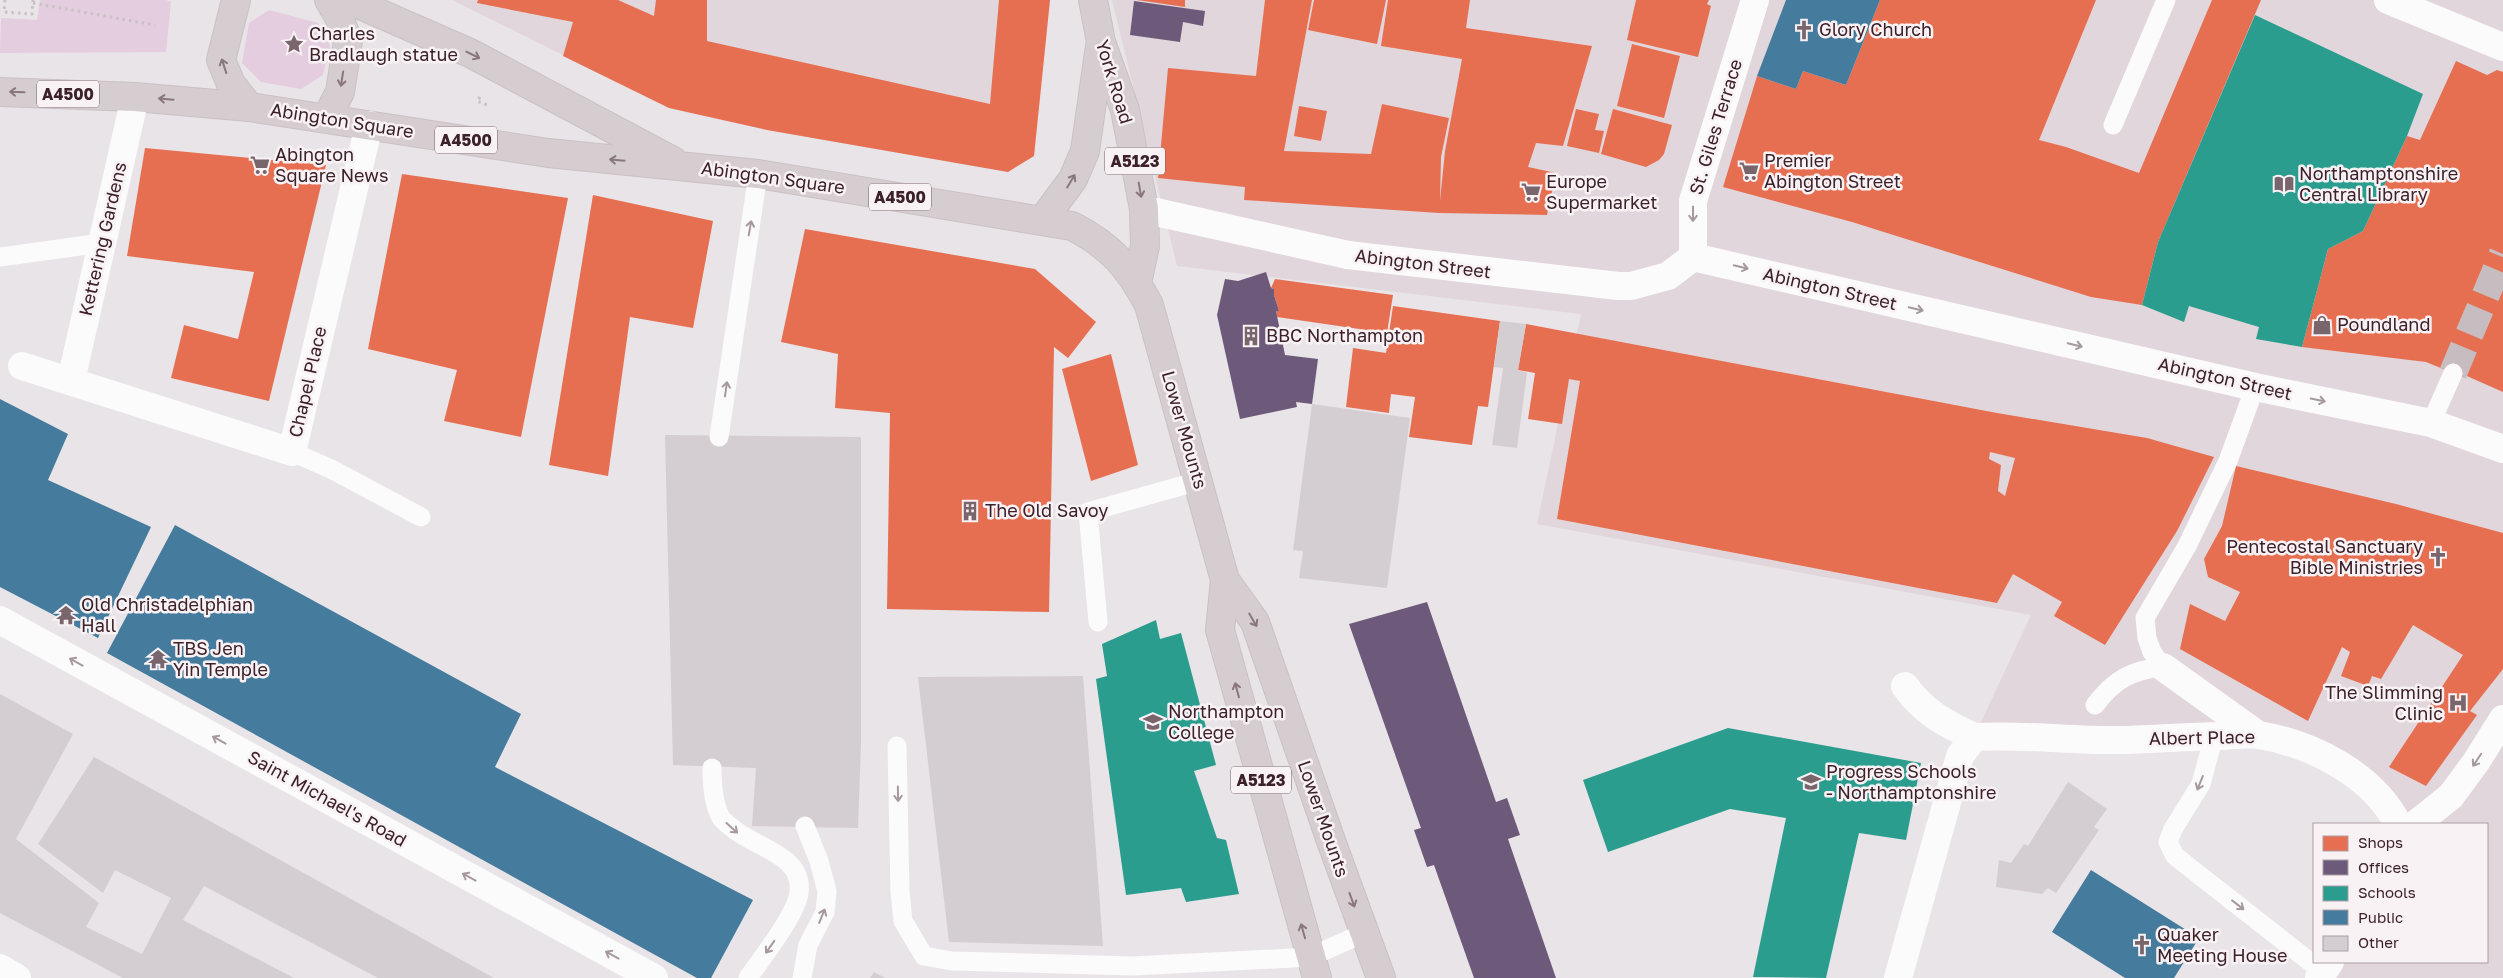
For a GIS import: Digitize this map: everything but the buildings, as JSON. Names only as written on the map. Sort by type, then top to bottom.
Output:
[{"type":"main road","points":[[236,0],[221,60],[231,84],[249,107]]},
{"type":"main road","points":[[326,118],[340,92],[348,41],[338,15],[329,0]]},
{"type":"main road","name":"Abington Square","points":[[348,0],[470,53],[683,166]]},
{"type":"main road","name":"York Road","points":[[1094,0],[1101,42],[1125,110],[1144,209],[1145,246],[1137,283]]},
{"type":"main road","points":[[1042,221],[1072,179],[1085,151],[1101,42]]},
{"type":"main road","name":"Abington Square","points":[[0,92],[135,97],[249,107],[548,153],[758,174],[1072,226],[1101,242],[1137,283]]},
{"type":"main road","name":"Lower Mounts","points":[[1137,283],[1149,305],[1225,580],[1255,622],[1381,978]]},
{"type":"main road","name":"Lower Mounts","points":[[1225,580],[1220,630],[1314,968]]},
{"type":"street","name":"St. Giles Terrace","points":[[1694,257],[1693,201],[1756,0]]},
{"type":"street","points":[[2399,2],[2503,47]]},
{"type":"street","name":"Kettering Gardens","points":[[71,381],[135,97]]},
{"type":"street","name":"Chapel Place","points":[[22,366],[292,452],[369,125]]},
{"type":"street","name":"Abington Street","points":[[1156,212],[1348,255],[1618,286],[1631,286],[1668,276],[1694,257],[2256,387],[2432,423],[2503,449]]},
{"type":"street","name":"Saint Michael's Road","points":[[0,620],[654,978]]},
{"type":"street","points":[[2163,667],[2258,735]]},
{"type":"street","name":"Albert Place","points":[[1905,686],[1917,703],[1949,725],[1974,737],[2121,740],[2258,735],[2297,745],[2334,762],[2356,776],[2378,794],[2391,810],[2398,823]]},
{"type":"street","points":[[2417,823],[2451,796],[2476,762],[2503,719]]},
{"type":"street","points":[[1898,978],[1960,756],[1974,737]]},
{"type":"street","points":[[0,968],[17,978]]},
{"type":"lane","points":[[2113,125],[2166,0]]},
{"type":"lane","points":[[719,437],[758,174]]},
{"type":"lane","points":[[0,257],[102,243]]},
{"type":"lane","points":[[2432,423],[2453,373]]},
{"type":"lane","points":[[2163,667],[2152,652],[2147,638],[2145,618],[2187,546],[2224,470],[2256,387]]},
{"type":"lane","points":[[292,452],[331,469],[421,517]]},
{"type":"lane","points":[[1098,622],[1088,512],[1198,481]]},
{"type":"lane","points":[[2094,705],[2120,679],[2140,669],[2163,667]]},
{"type":"lane","points":[[2214,736],[2201,784],[2173,829],[2168,842],[2175,856],[2313,962]]},
{"type":"lane","points":[[897,746],[900,892],[903,921],[924,956],[952,961],[1132,966],[1314,968],[1364,933]]},
{"type":"lane","points":[[712,768],[712,788],[720,817],[743,838],[784,858],[798,873],[799,894],[782,930],[748,978]]},
{"type":"lane","points":[[802,978],[808,946],[825,912],[827,891],[819,861],[805,826]]},
{"type":"path","points":[[5,0],[4,12],[32,14],[33,1],[154,25]]},
{"type":"shaded area","points":[[40,0],[166,0],[171,2],[166,52],[0,53],[1,18],[37,20]]},
{"type":"shaded area","points":[[452,0],[1050,0],[1034,156],[1008,172],[767,130],[669,108]]},
{"type":"shaded area","points":[[1112,0],[2503,0],[2503,978],[2317,978],[2326,963],[2488,963],[2488,823],[2395,823],[2356,776],[2258,735],[1974,737],[2031,615],[1537,524],[1581,314],[1177,266]]},
{"type":"shaded area","points":[[269,10],[318,23],[330,45],[323,75],[301,89],[261,82],[242,63],[249,23]]},
{"type":"tunnel","points":[[2453,373],[2503,254]]},
{"type":"place","name":"Glory Church","points":[[1804,30]]},
{"type":"place","name":"Charles Bradlaugh statue","points":[[294,44]]},
{"type":"place","name":"Abington Square News","points":[[260,165]]},
{"type":"place","name":"Premier Abington Street","points":[[1749,171]]},
{"type":"place","name":"Northamptonshire Central Library","points":[[2284,184]]},
{"type":"place","name":"Europe Supermarket","points":[[1531,192]]},
{"type":"place","name":"Poundland","points":[[2322,325]]},
{"type":"place","name":"BBC Northampton","points":[[1251,336]]},
{"type":"place","name":"The Old Savoy","points":[[970,511]]},
{"type":"place","name":"Pentecostal Sanctuary Bible Ministries","points":[[2438,557]]},
{"type":"place","name":"Old Christadelphian Hall","points":[[66,615]]},
{"type":"place","name":"TBS Jen Yin Temple","points":[[158,659]]},
{"type":"place","name":"The Slimming Clinic","points":[[2458,703]]},
{"type":"place","name":"Northampton College","points":[[1153,722]]},
{"type":"place","name":"Progress Schools - Northamptonshire","points":[[1811,782]]},
{"type":"place","name":"Quaker Meeting House","points":[[2142,945]]}]
